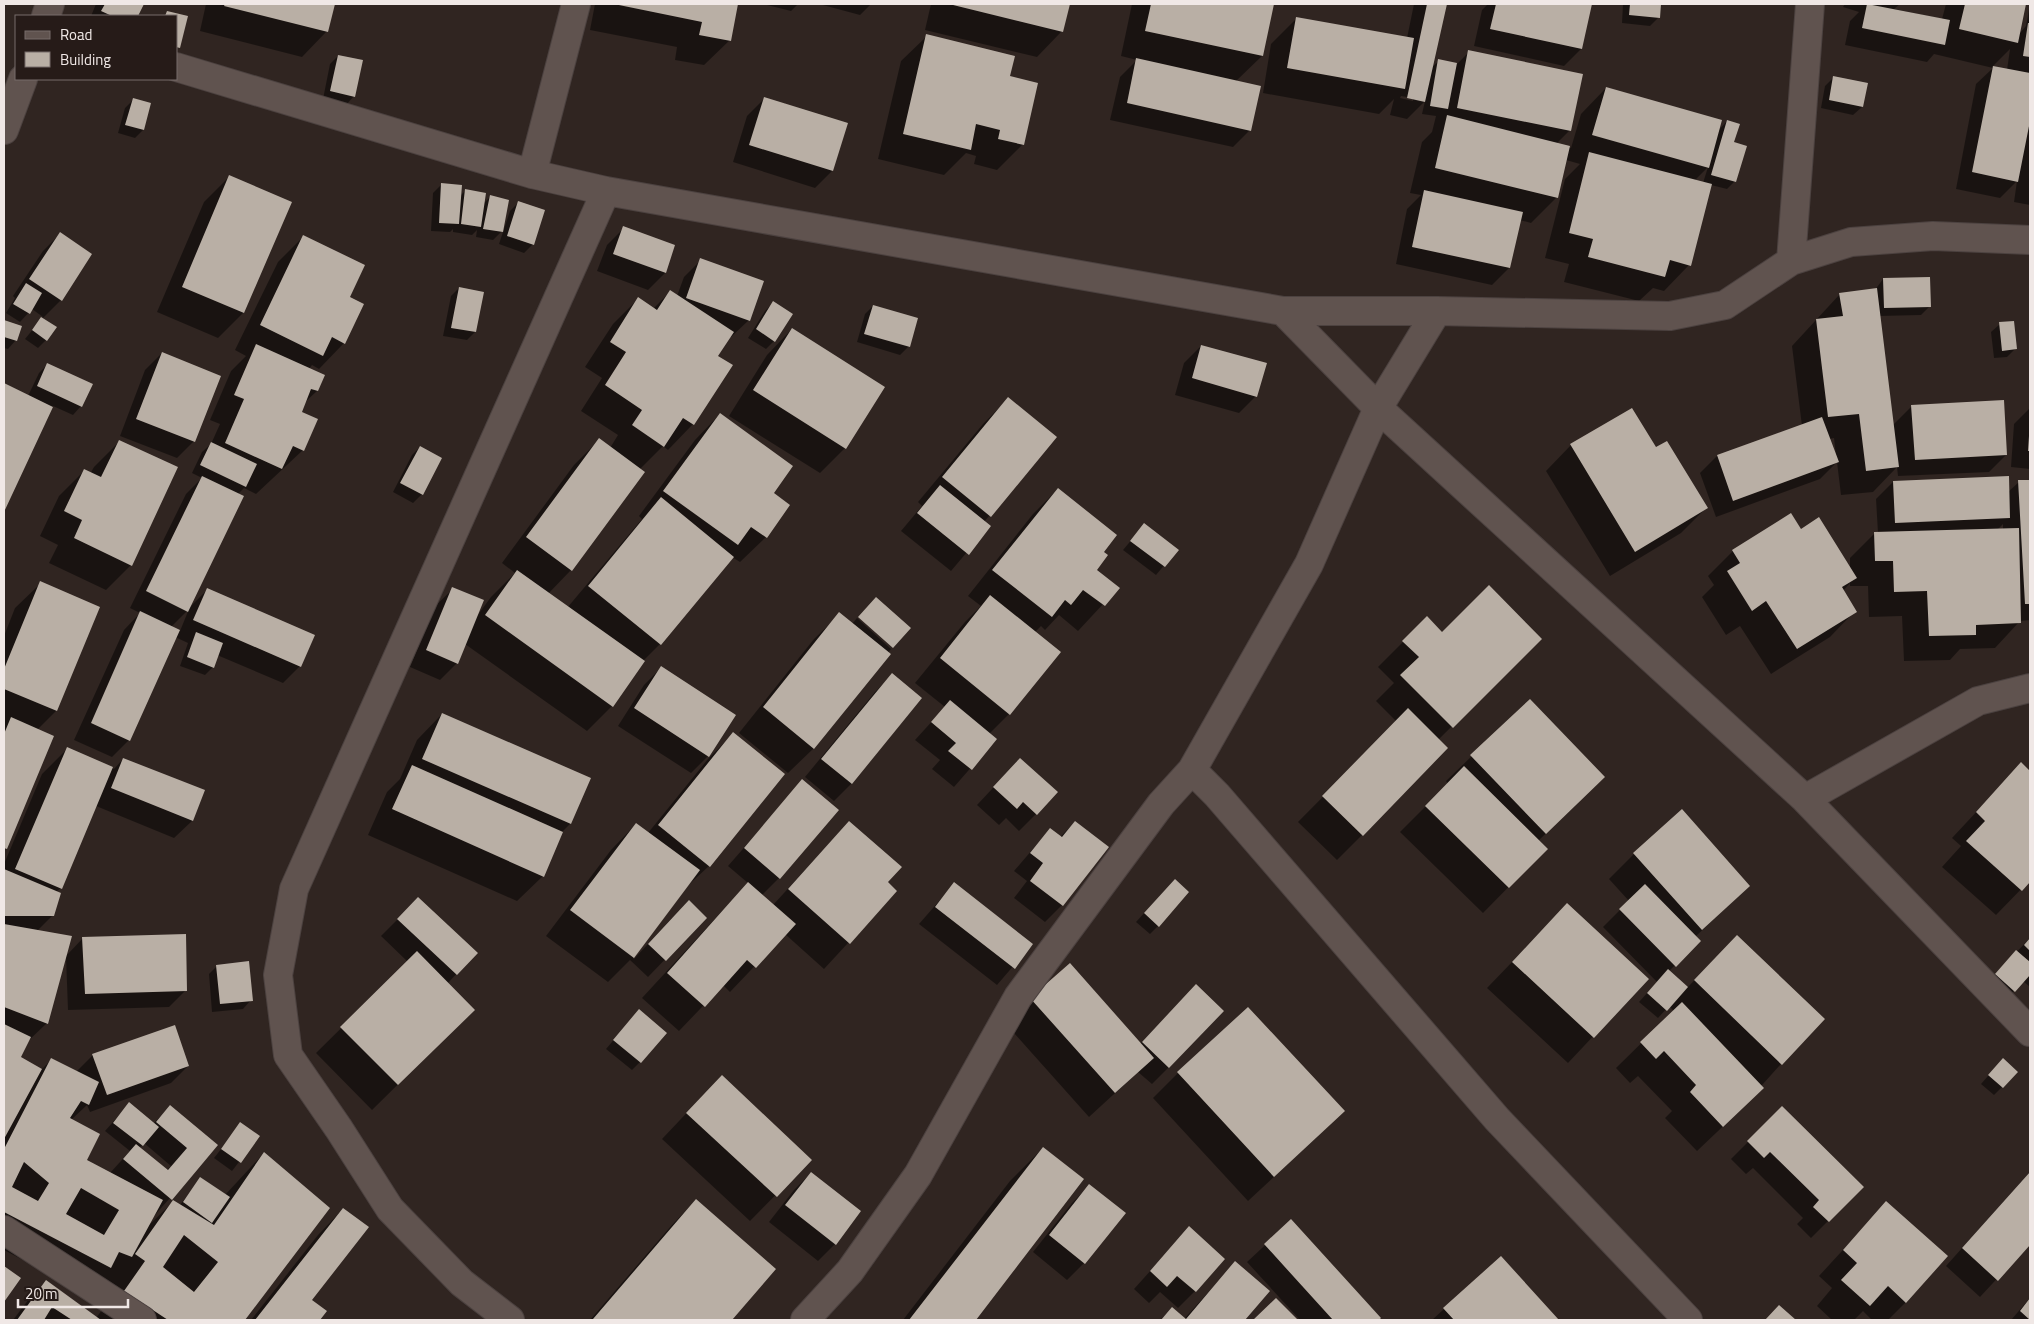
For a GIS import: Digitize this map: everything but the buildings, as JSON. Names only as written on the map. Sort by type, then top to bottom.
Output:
[{"type":"street","points":[[532,174],[576,4]]},
{"type":"street","points":[[1791,261],[1810,4]]},
{"type":"street","points":[[178,68],[532,174],[606,191],[1283,311],[1437,311],[1670,316],[1725,305],[1791,261],[1850,242],[1933,236],[2030,240]]},
{"type":"street","points":[[4,130],[8,100],[22,80]]},
{"type":"street","points":[[510,1320],[462,1283],[390,1209],[340,1129],[288,1055],[278,975],[294,889],[606,191]]},
{"type":"street","points":[[1283,311],[1378,408],[1805,799],[2030,1032]]},
{"type":"street","points":[[805,1320],[850,1271],[918,1175],[1024,989],[1155,812],[1192,770],[1309,564],[1378,408],[1437,311]]},
{"type":"street","points":[[1805,799],[1978,701],[2030,688]]},
{"type":"street","points":[[1192,770],[1224,802],[1497,1119],[1688,1320]]},
{"type":"street","points":[[4,1230],[142,1320]]}]
